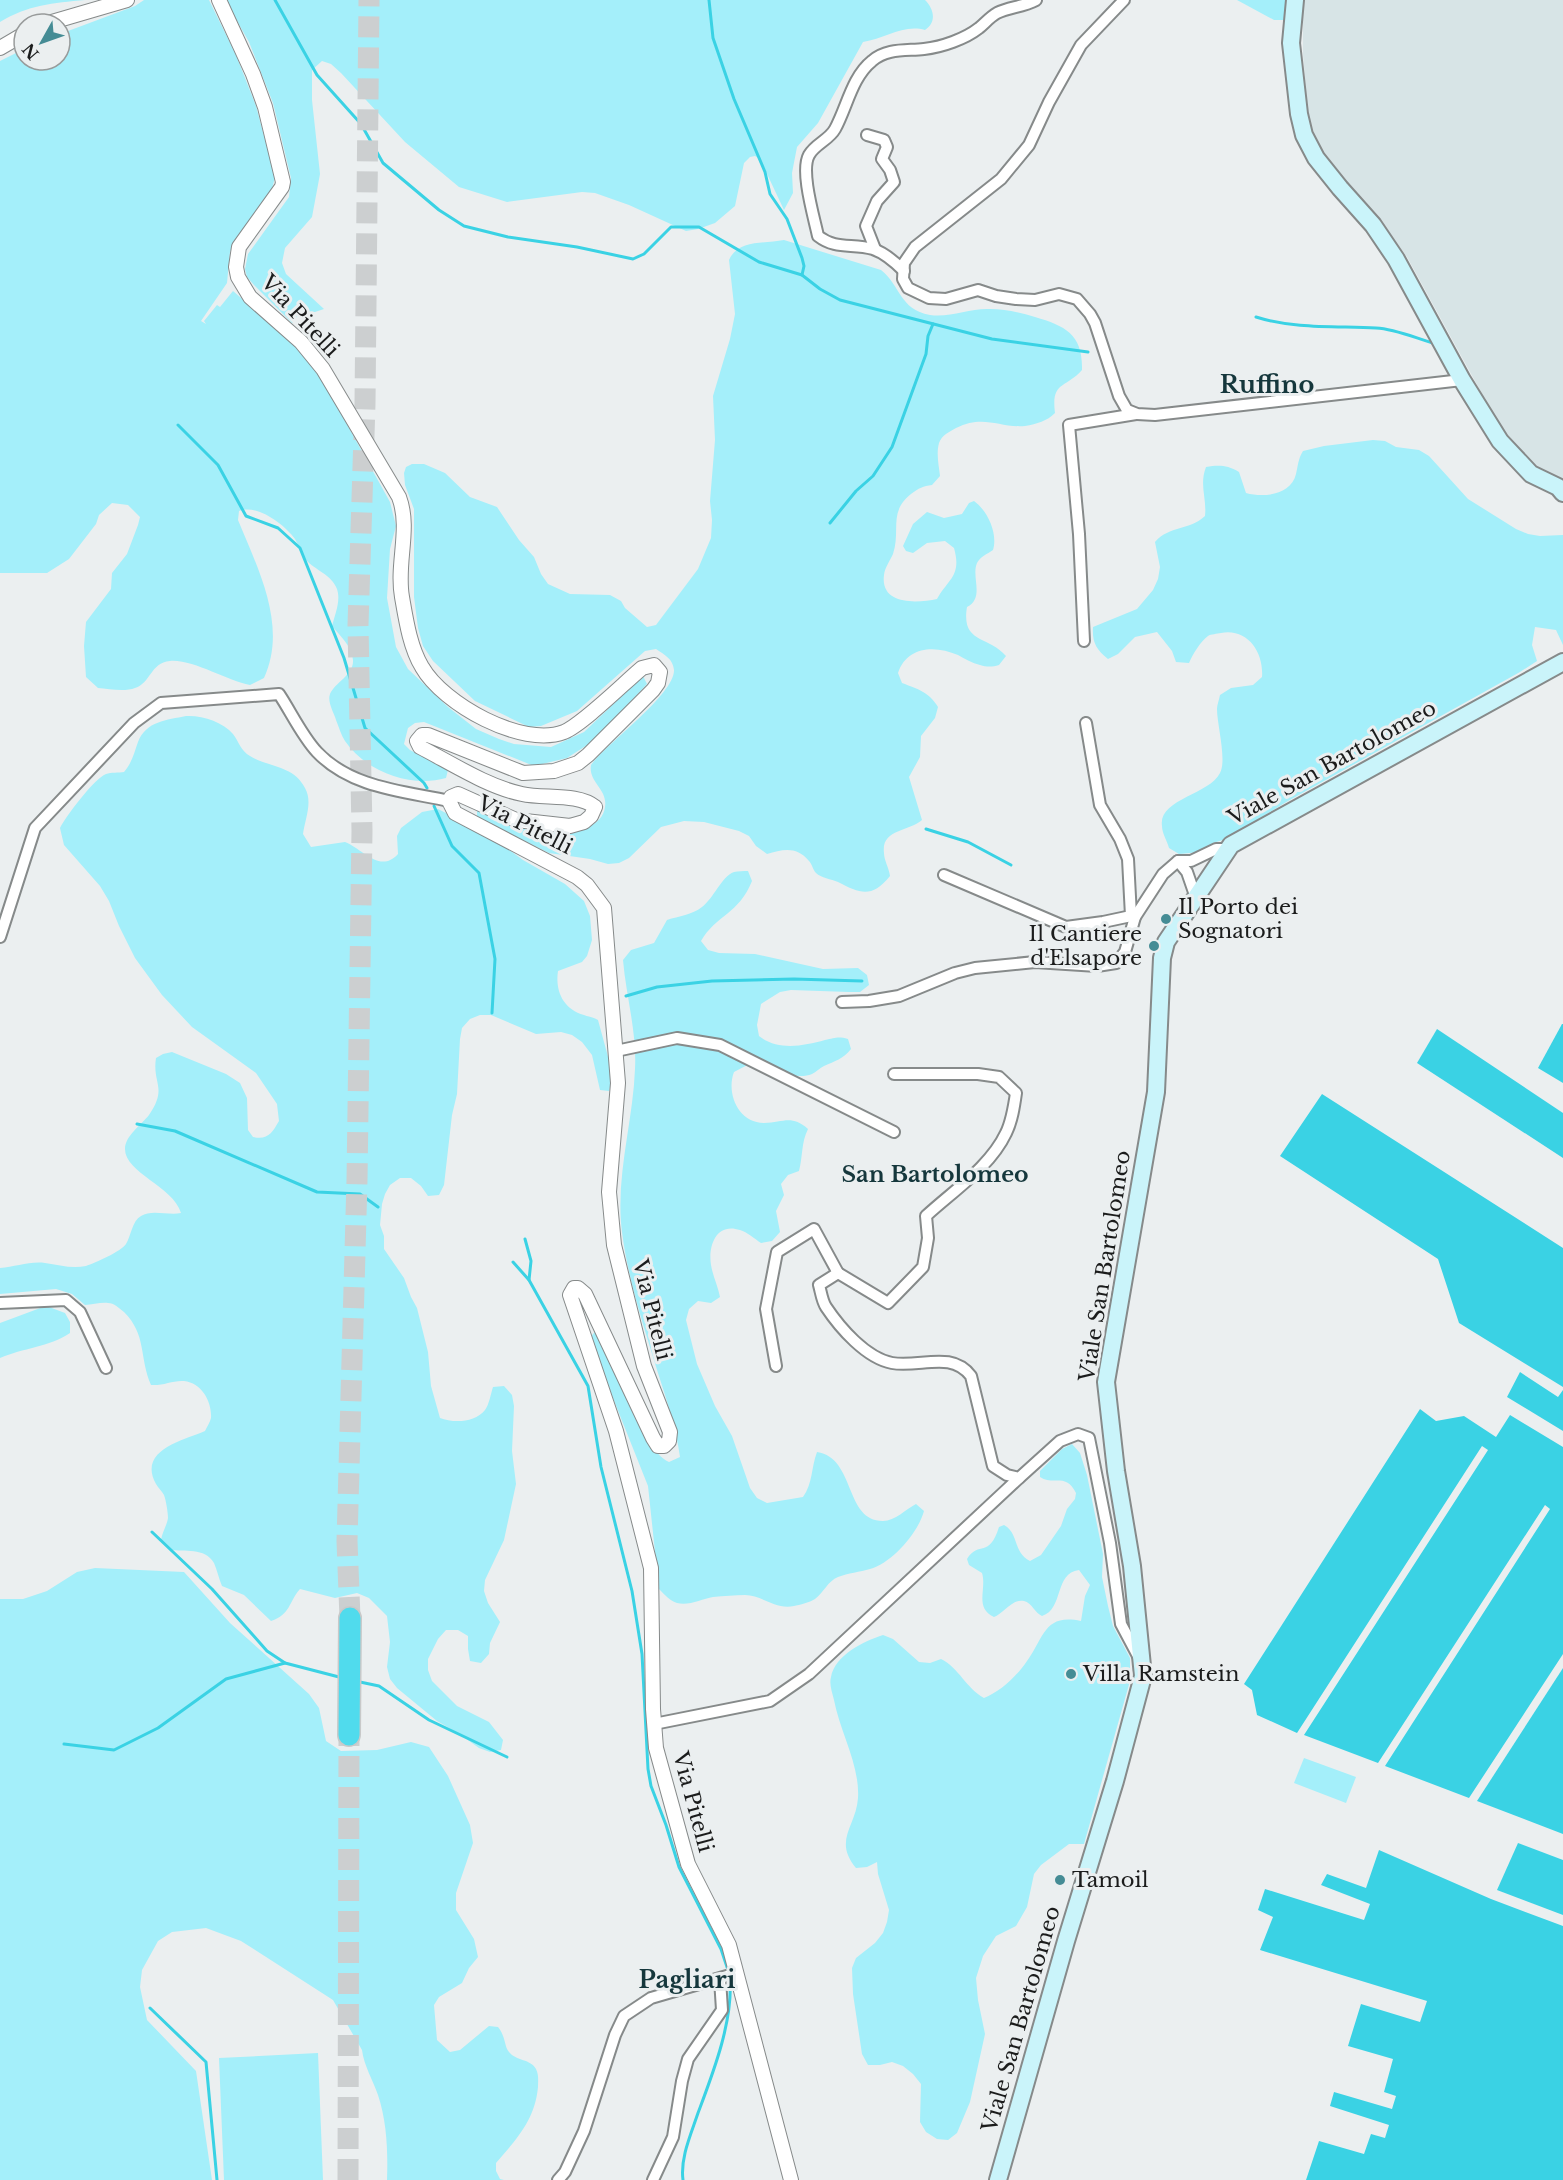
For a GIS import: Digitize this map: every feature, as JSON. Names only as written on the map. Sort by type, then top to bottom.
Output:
[{"type":"highway","points":[[349,1735],[350,1618]]},
{"type":"main road","points":[[1295,0],[1291,43],[1299,114],[1304,135],[1316,158],[1373,225],[1396,259],[1462,380],[1500,441],[1531,474],[1557,487],[1563,493]]},
{"type":"main road","name":"Viale San Bartolomeo","points":[[998,2180],[1066,1941],[1115,1781],[1143,1676],[1132,1566],[1116,1471],[1106,1382],[1156,1092],[1162,958],[1166,942],[1231,845],[1563,663]]},
{"type":"street","points":[[72,16],[127,0]]},
{"type":"street","name":"Via Pitelli","points":[[219,0],[253,74],[265,107],[283,182],[282,187],[239,248],[236,267],[238,277],[250,297],[313,355],[399,497],[404,512],[400,561],[402,594],[414,652],[423,669],[433,682],[482,717],[519,733],[542,735],[558,734],[574,726],[642,668],[654,665],[660,672],[658,683],[653,690],[588,756],[578,763],[554,771],[524,773],[428,735],[422,735],[417,744],[506,790],[539,797],[583,800],[595,807],[584,822],[570,826],[516,820],[462,795],[454,794],[449,801],[455,813],[577,877],[587,885],[600,902],[606,917],[618,1083],[609,1192],[614,1245],[644,1366],[670,1432],[669,1441],[664,1446],[658,1446],[653,1438],[585,1294],[578,1288],[574,1288],[570,1295],[616,1431],[651,1568],[656,1748],[688,1864],[729,1945],[729,1976],[790,2180]]},
{"type":"street","points":[[904,271],[894,261],[875,249],[828,243],[818,236],[806,177],[809,154],[832,134],[856,81],[873,59],[886,53],[923,49],[949,43],[979,28],[998,12],[1036,0]]},
{"type":"street","points":[[1124,0],[1081,45],[1049,102],[1029,145],[1001,179],[915,247],[904,263],[903,279],[908,288],[929,298],[946,299],[978,290],[1016,299],[1035,300],[1059,294],[1077,299],[1095,323],[1119,396],[1127,410],[1137,414]]},
{"type":"street","points":[[867,135],[884,140],[887,147],[882,159],[890,170],[894,182],[877,201],[866,226],[875,249]]},
{"type":"street","points":[[1084,641],[1079,534],[1069,425],[1137,414],[1155,415],[1462,380]]},
{"type":"street","points":[[0,937],[35,828],[134,723],[160,704],[279,694],[316,751],[343,774],[368,784],[449,801]]},
{"type":"street","points":[[842,1002],[869,1001],[899,996],[955,973],[975,968],[1035,962],[1106,966],[1116,963],[1125,952],[1133,916],[1131,881],[1128,859],[1120,839],[1100,805],[1086,723]]},
{"type":"street","points":[[944,875],[1066,927],[1133,916],[1163,874],[1178,861],[1191,861],[1216,849],[1227,849]]},
{"type":"street","points":[[1178,861],[1187,872],[1196,898]]},
{"type":"street","points":[[616,1051],[677,1038],[720,1045],[894,1132]]},
{"type":"street","points":[[776,1366],[766,1309],[777,1252],[814,1229],[838,1273],[888,1303],[923,1267],[928,1238],[926,1216],[987,1162],[1006,1134],[1014,1113],[1017,1093],[999,1077],[978,1074],[894,1074]]},
{"type":"street","points":[[838,1273],[819,1285],[824,1305],[862,1349],[892,1363],[954,1362],[964,1366],[971,1376],[993,1466],[1007,1475],[1019,1478]]},
{"type":"street","points":[[0,1303],[66,1300],[80,1312],[106,1368]]},
{"type":"street","points":[[654,1724],[770,1701],[809,1674],[1060,1441],[1078,1434],[1089,1438],[1110,1543],[1121,1624],[1142,1665]]},
{"type":"street","points":[[558,2180],[565,2172],[584,2131],[615,2035],[624,2016],[640,2003],[651,1998],[729,1976],[722,2010],[688,2060],[682,2081],[673,2137],[653,2180]]},
{"type":"shaded area","points":[[0,0],[85,0],[12,12],[12,15],[0,22]]},
{"type":"shaded area","points":[[144,0],[209,0],[236,55],[256,106],[275,177],[271,193],[233,245],[230,252],[227,283],[201,321],[206,324],[204,321],[217,305],[220,307],[233,291],[305,353],[328,390],[390,502],[396,526],[390,549],[387,598],[396,647],[408,669],[448,707],[476,729],[514,744],[551,747],[584,732],[643,676],[647,684],[595,740],[567,758],[534,766],[424,722],[415,723],[408,728],[404,744],[410,750],[448,770],[446,778],[432,781],[404,779],[377,769],[365,761],[344,739],[329,700],[332,690],[353,665],[348,646],[332,626],[338,603],[335,584],[306,560],[290,533],[270,517],[254,510],[239,511],[238,520],[268,598],[273,638],[271,658],[264,678],[250,685],[179,661],[158,665],[144,682],[131,689],[98,688],[86,677],[84,646],[86,622],[111,589],[112,573],[127,554],[140,517],[128,505],[112,503],[99,515],[96,524],[69,559],[47,573],[0,573],[0,61],[12,55],[12,72],[72,72],[72,30],[135,6]]},
{"type":"shaded area","points":[[225,0],[925,0],[930,7],[933,19],[925,30],[902,30],[863,42],[818,123],[797,147],[792,173],[793,193],[784,210],[760,159],[755,156],[750,157],[744,163],[735,206],[715,223],[686,231],[629,205],[595,193],[582,192],[507,202],[459,187],[405,142],[341,73],[331,64],[322,61],[312,70],[312,100],[320,174],[312,217],[285,248],[282,263],[286,274],[324,309],[315,312],[301,312],[292,323],[247,277],[245,269],[248,254],[289,197],[291,178],[273,103],[249,42]]},
{"type":"shaded area","points":[[1237,0],[1287,0],[1287,20],[1274,20]]},
{"type":"shaded area","points":[[1303,0],[1563,0],[1563,480],[1537,470],[1510,445],[1407,257],[1381,221],[1319,150],[1308,116],[1303,54]]},
{"type":"shaded area","points":[[784,240],[881,270],[888,276],[906,302],[920,312],[938,316],[982,309],[1002,310],[1046,320],[1064,328],[1076,340],[1082,358],[1082,370],[1057,390],[1054,403],[1055,413],[1045,420],[1025,426],[975,422],[946,434],[940,440],[938,447],[940,476],[932,485],[911,494],[904,501],[897,515],[895,545],[886,567],[884,585],[894,597],[920,601],[937,599],[953,576],[956,557],[954,548],[945,541],[927,543],[913,553],[906,551],[903,546],[913,524],[927,512],[944,518],[962,514],[969,503],[974,501],[984,511],[993,530],[993,550],[977,563],[976,593],[972,603],[967,607],[966,619],[972,633],[999,649],[1006,656],[999,665],[987,666],[949,652],[931,649],[915,653],[902,664],[898,673],[902,683],[927,694],[938,707],[935,718],[921,736],[920,757],[909,777],[922,820],[887,839],[884,845],[884,856],[890,876],[878,888],[866,892],[818,875],[809,861],[800,853],[784,850],[767,854],[756,846],[749,836],[739,831],[704,822],[684,821],[661,827],[629,858],[619,863],[608,864],[549,853],[483,820],[477,816],[477,810],[534,831],[559,833],[584,829],[594,824],[601,817],[605,801],[604,795],[592,776],[591,765],[664,692],[671,680],[673,666],[668,658],[656,649],[645,651],[577,711],[541,726],[529,727],[475,701],[433,661],[423,646],[414,597],[414,509],[405,485],[404,473],[406,467],[412,464],[424,464],[445,473],[470,497],[497,507],[519,540],[534,557],[548,584],[570,594],[610,595],[621,601],[625,608],[647,627],[656,625],[698,569],[711,538],[710,501],[715,440],[713,396],[735,314],[729,260],[733,253],[745,245]]},
{"type":"shaded area","points":[[1373,440],[1385,441],[1396,447],[1419,450],[1429,456],[1468,499],[1516,529],[1540,536],[1563,535],[1563,645],[1556,630],[1535,627],[1532,645],[1537,661],[1520,672],[1288,801],[1226,839],[1213,843],[1201,852],[1179,854],[1169,848],[1162,829],[1163,817],[1168,809],[1206,787],[1220,773],[1222,751],[1217,709],[1220,695],[1231,688],[1253,685],[1262,677],[1257,651],[1246,638],[1239,634],[1231,632],[1212,634],[1202,641],[1189,663],[1176,662],[1172,651],[1157,632],[1135,637],[1118,654],[1108,659],[1096,645],[1093,627],[1137,609],[1153,590],[1160,567],[1155,542],[1167,533],[1193,524],[1205,516],[1203,480],[1206,467],[1231,468],[1239,472],[1246,493],[1268,495],[1289,487],[1296,474],[1303,451]]},
{"type":"shaded area","points":[[186,716],[205,718],[224,726],[233,734],[247,754],[288,771],[300,781],[308,799],[303,834],[311,847],[345,842],[378,861],[385,862],[398,854],[397,836],[401,828],[422,812],[438,809],[489,835],[523,860],[565,884],[584,901],[590,916],[592,940],[587,956],[582,962],[558,971],[557,978],[559,992],[566,1004],[577,1012],[598,1020],[613,1075],[609,1091],[600,1090],[592,1055],[582,1042],[572,1035],[561,1032],[536,1034],[491,1015],[480,1015],[470,1019],[462,1028],[460,1039],[457,1094],[452,1115],[444,1185],[439,1195],[428,1196],[411,1178],[400,1178],[390,1185],[382,1204],[380,1225],[384,1236],[384,1249],[404,1278],[417,1308],[428,1352],[431,1386],[440,1418],[457,1421],[476,1417],[486,1408],[493,1387],[504,1386],[512,1395],[514,1406],[512,1451],[516,1484],[504,1540],[485,1580],[484,1591],[488,1603],[500,1622],[490,1643],[489,1654],[481,1663],[470,1661],[468,1636],[458,1630],[446,1630],[438,1639],[428,1659],[428,1670],[432,1681],[457,1706],[489,1722],[503,1740],[501,1750],[490,1752],[479,1748],[437,1721],[397,1688],[390,1679],[387,1667],[390,1642],[387,1616],[369,1598],[357,1593],[335,1598],[300,1589],[286,1611],[271,1621],[244,1595],[222,1586],[214,1563],[205,1554],[170,1550],[161,1540],[168,1513],[164,1495],[156,1484],[152,1472],[153,1463],[166,1448],[205,1431],[211,1418],[211,1412],[205,1394],[196,1385],[184,1381],[151,1385],[136,1329],[124,1312],[110,1303],[85,1305],[72,1294],[56,1289],[0,1294],[0,1268],[28,1263],[86,1266],[124,1247],[136,1221],[141,1216],[150,1213],[181,1213],[169,1195],[133,1165],[127,1158],[125,1149],[128,1140],[149,1115],[158,1098],[156,1058],[172,1052],[226,1074],[240,1083],[247,1098],[248,1130],[253,1137],[269,1135],[279,1121],[277,1104],[256,1073],[192,1027],[162,995],[135,958],[100,886],[64,845],[60,828],[81,798],[101,777],[108,773],[124,772],[146,730],[165,720]]},
{"type":"shaded area","points":[[748,871],[752,881],[741,901],[713,925],[701,941],[708,950],[719,953],[755,954],[823,969],[858,968],[867,975],[869,985],[860,992],[791,990],[780,992],[761,1004],[757,1025],[759,1036],[766,1041],[791,1046],[842,1038],[848,1039],[851,1049],[839,1059],[805,1076],[783,1073],[753,1062],[734,1072],[733,1097],[736,1105],[747,1118],[764,1123],[787,1120],[802,1124],[808,1129],[804,1139],[799,1171],[788,1175],[781,1184],[784,1195],[776,1211],[780,1232],[772,1241],[761,1243],[745,1232],[732,1228],[725,1229],[715,1237],[710,1258],[720,1297],[711,1303],[698,1301],[689,1309],[686,1320],[697,1364],[715,1406],[732,1436],[750,1488],[757,1498],[767,1503],[803,1497],[809,1486],[817,1452],[829,1457],[838,1465],[855,1501],[871,1518],[887,1520],[916,1504],[924,1511],[910,1537],[887,1561],[870,1569],[838,1577],[813,1600],[787,1607],[745,1595],[713,1597],[682,1604],[672,1601],[659,1589],[648,1486],[591,1337],[596,1330],[637,1423],[647,1440],[658,1454],[669,1462],[680,1457],[671,1415],[632,1286],[622,1232],[621,1191],[635,1069],[633,1028],[623,960],[631,950],[654,943],[667,920],[690,914],[702,907],[729,875]]},
{"type":"shaded area","points":[[1563,1024],[1563,1083],[1538,1068]]},
{"type":"shaded area","points":[[1437,1029],[1563,1113],[1563,1158],[1417,1063]]},
{"type":"shaded area","points":[[1322,1094],[1563,1248],[1563,1387],[1459,1323],[1438,1259],[1280,1156]]},
{"type":"shaded area","points":[[43,1307],[65,1313],[70,1322],[70,1333],[62,1338],[0,1358],[0,1323]]},
{"type":"shaded area","points":[[1520,1372],[1558,1397],[1563,1390],[1563,1431],[1507,1397]]},
{"type":"shaded area","points":[[1420,1409],[1436,1421],[1464,1416],[1496,1437],[1510,1415],[1563,1447],[1563,1654],[1469,1798],[1385,1766],[1550,1509],[1545,1505],[1378,1763],[1304,1735],[1488,1450],[1482,1446],[1297,1733],[1257,1715],[1252,1690],[1244,1684]]},
{"type":"shaded area","points":[[1072,1444],[1080,1453],[1087,1475],[1103,1554],[1102,1577],[1108,1606],[1113,1626],[1130,1658],[1130,1681],[1084,1844],[1069,1844],[1041,1865],[1034,1874],[1027,1907],[1016,1926],[996,1936],[983,1956],[976,1978],[985,2034],[970,2102],[957,2133],[948,2140],[937,2139],[926,2132],[920,2122],[921,2084],[913,2074],[903,2066],[892,2062],[868,2065],[862,2054],[853,1994],[852,1968],[856,1958],[875,1943],[883,1933],[889,1910],[878,1874],[877,1862],[867,1867],[856,1868],[846,1849],[846,1841],[858,1798],[858,1786],[830,1680],[838,1662],[851,1650],[883,1635],[893,1639],[919,1662],[930,1663],[941,1659],[984,1698],[1008,1683],[1027,1661],[1046,1629],[1052,1624],[1069,1619],[1081,1621],[1085,1596],[1090,1585],[1079,1570],[1066,1577],[1054,1606],[1042,1616],[1029,1604],[1020,1601],[994,1617],[984,1609],[982,1573],[969,1565],[967,1559],[971,1553],[988,1546],[999,1527],[1004,1525],[1012,1533],[1018,1548],[1025,1557],[1030,1561],[1041,1555],[1061,1526],[1076,1493],[1064,1481],[1040,1477],[1040,1471],[1062,1449]]},
{"type":"shaded area","points":[[95,1568],[184,1572],[230,1623],[309,1694],[319,1708],[326,1741],[341,1751],[377,1750],[411,1742],[429,1747],[448,1776],[470,1825],[473,1843],[456,1893],[456,1910],[474,1939],[478,1957],[469,1968],[462,1983],[439,1997],[434,2005],[437,2040],[450,2052],[460,2050],[489,2026],[498,2027],[509,2052],[531,2063],[538,2074],[536,2099],[529,2119],[517,2138],[496,2163],[496,2171],[500,2179],[504,2180],[387,2180],[386,2137],[378,2095],[362,2050],[333,2000],[241,1941],[206,1928],[172,1932],[158,1941],[142,1970],[140,1987],[147,2020],[196,2071],[212,2180],[0,2180],[0,1599],[23,1599],[47,1591],[77,1572]]},
{"type":"shaded area","points":[[1563,1668],[1563,1834],[1477,1801]]},
{"type":"shaded area","points":[[1304,1758],[1356,1777],[1346,1803],[1294,1783]]},
{"type":"shaded area","points":[[1518,1843],[1563,1860],[1563,1915],[1497,1890]]},
{"type":"shaded area","points":[[1379,1850],[1491,1899],[1563,1926],[1563,2180],[1306,2180],[1319,2141],[1364,2154],[1371,2134],[1385,2138],[1389,2125],[1330,2106],[1334,2092],[1392,2109],[1396,2096],[1384,2092],[1393,2059],[1348,2046],[1361,2004],[1420,2022],[1427,2001],[1260,1950],[1273,1917],[1258,1910],[1265,1889],[1364,1920],[1370,1904],[1321,1885],[1327,1874],[1366,1888]]},
{"type":"shaded area","points":[[318,2053],[323,2180],[224,2180],[219,2058]]},
{"type":"waterway","points":[[275,0],[317,75],[361,124],[383,163],[439,210],[464,226],[508,237],[577,247],[633,259],[644,254],[671,227],[699,227],[759,262],[802,275],[820,289],[840,300],[992,339],[1088,352]]},
{"type":"waterway","points":[[709,0],[713,38],[734,99],[765,172],[770,194],[787,219],[802,258],[804,266],[802,275]]},
{"type":"waterway","points":[[1256,317],[1285,324],[1383,329],[1433,343]]},
{"type":"waterway","points":[[830,523],[856,491],[873,476],[892,447],[926,354],[928,336],[933,324]]},
{"type":"waterway","points":[[178,425],[218,465],[246,516],[278,528],[300,548],[344,658],[365,728],[427,788]]},
{"type":"waterway","points":[[434,806],[452,846],[479,873],[495,959],[492,1013]]},
{"type":"waterway","points":[[926,829],[968,842],[1011,865]]},
{"type":"waterway","points":[[626,996],[657,987],[712,981],[794,979],[862,981]]},
{"type":"waterway","points":[[137,1124],[175,1131],[317,1192],[360,1194],[378,1207]]},
{"type":"waterway","points":[[525,1239],[531,1261],[529,1280]]},
{"type":"waterway","points":[[513,1262],[529,1280],[588,1386],[601,1467],[632,1591],[642,1654],[648,1769],[651,1786],[679,1867],[721,1949],[729,1973]]},
{"type":"waterway","points":[[152,1532],[212,1589],[267,1651],[285,1663],[339,1677]]},
{"type":"waterway","points":[[64,1744],[114,1750],[158,1728],[226,1679],[285,1663]]},
{"type":"waterway","points":[[360,1682],[379,1686],[429,1720],[507,1757]]},
{"type":"waterway","points":[[683,2180],[683,2163],[687,2146],[716,2064],[725,2030],[730,1979]]},
{"type":"waterway","points":[[150,2008],[206,2062],[217,2180]]},
{"type":"tunnel","points":[[350,1618],[347,1541],[357,1180],[362,831],[358,625],[365,404],[369,0]]},
{"type":"tunnel","points":[[348,2180],[349,1735]]},
{"type":"place","name":"Il Porto dei Sognatori","points":[[1166,919]]},
{"type":"place","name":"Il Cantiere d'Elsapore","points":[[1154,946]]},
{"type":"place","name":"Villa Ramstein","points":[[1071,1674]]},
{"type":"place","name":"Tamoil","points":[[1060,1880]]},
{"type":"district","name":"Ruffino","points":[[1267,385]]},
{"type":"district","name":"San Bartolomeo","points":[[935,1174]]},
{"type":"district","name":"Pagliari","points":[[687,1980]]}]
